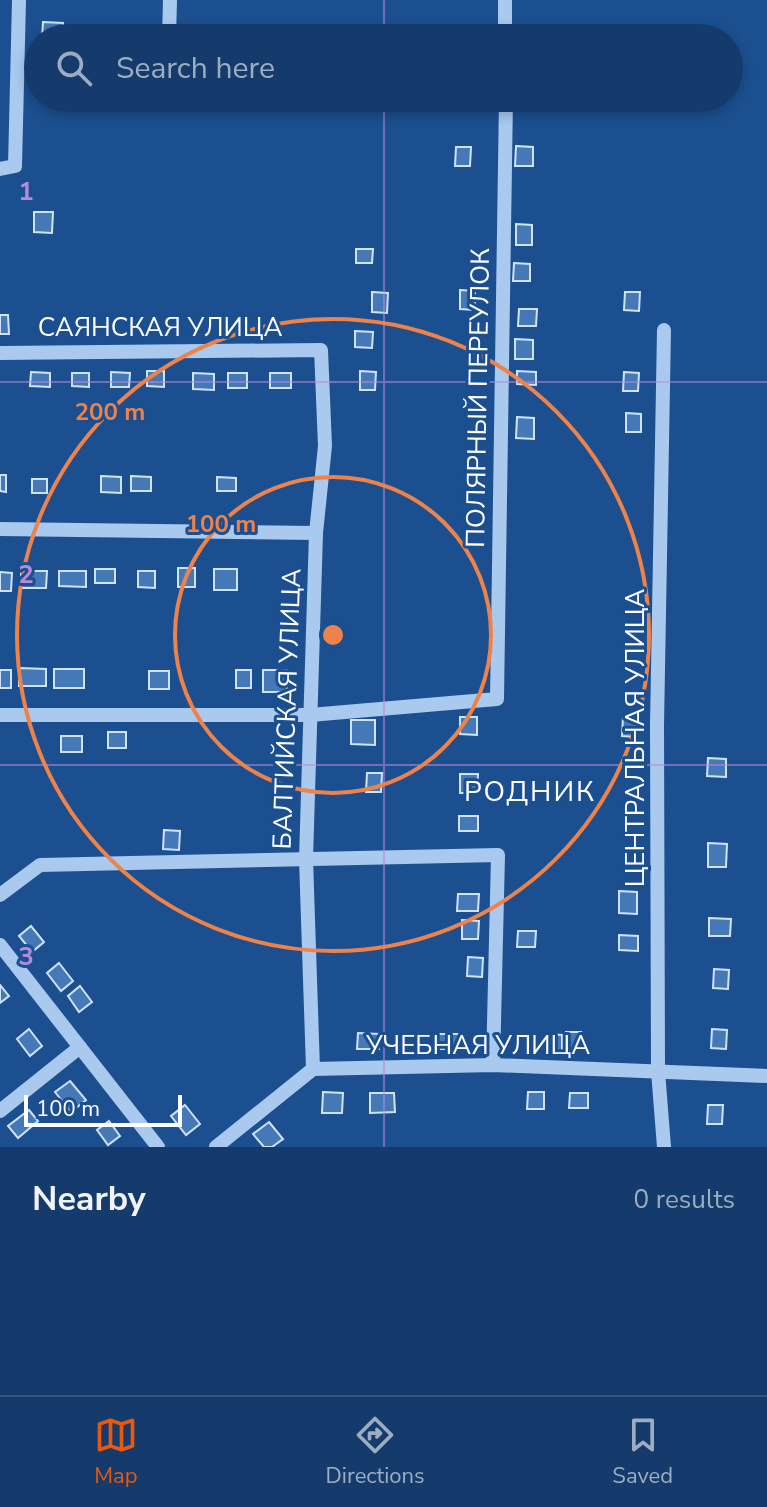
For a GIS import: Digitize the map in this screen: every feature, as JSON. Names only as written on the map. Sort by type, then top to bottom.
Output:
[{"type":"street","points":[[7,168],[19,0]]},
{"type":"street","points":[[169,24],[170,0]]},
{"type":"street","points":[[505,0],[505,24]]},
{"type":"street","name":"ПОЛЯРНЫЙ ПЕРЕУЛОК","points":[[310,715],[497,699],[506,112]]},
{"type":"street","name":"ЦЕНТРАЛЬНАЯ УЛИЦА","points":[[664,330],[657,725],[658,1071],[664,1147]]},
{"type":"street","name":"САЯНСКАЯ УЛИЦА","points":[[0,353],[321,350]]},
{"type":"street","name":"БАЛТИЙСКАЯ УЛИЦА","points":[[313,1069],[306,859],[316,533],[325,446],[321,350]]},
{"type":"street","points":[[0,529],[316,533]]},
{"type":"street","points":[[0,715],[310,715]]},
{"type":"street","points":[[0,895],[40,865],[498,855],[493,1065]]},
{"type":"street","points":[[0,945],[158,1147]]},
{"type":"street","points":[[0,1111],[80,1047]]},
{"type":"street","name":"УЧЕБНАЯ УЛИЦА","points":[[313,1069],[493,1065],[767,1076]]},
{"type":"street","points":[[216,1147],[313,1069]]},
{"type":"building","points":[[516,146],[533,147],[533,166],[515,166]]},
{"type":"building","points":[[456,147],[471,147],[470,166],[455,166]]},
{"type":"building","points":[[34,212],[53,212],[52,233],[34,232]]},
{"type":"building","points":[[516,224],[532,225],[532,245],[516,245]]},
{"type":"building","points":[[356,249],[373,249],[372,263],[356,263]]},
{"type":"building","points":[[514,263],[530,264],[530,281],[513,281]]},
{"type":"building","points":[[460,290],[475,291],[475,310],[460,309]]},
{"type":"building","points":[[372,292],[388,293],[387,313],[372,312]]},
{"type":"building","points":[[625,292],[640,292],[639,311],[624,310]]},
{"type":"building","points":[[519,309],[537,309],[536,326],[518,326]]},
{"type":"building","points":[[0,315],[8,315],[9,334],[0,334]]},
{"type":"building","points":[[355,331],[373,332],[372,348],[355,347]]},
{"type":"building","points":[[515,339],[533,340],[533,359],[515,359]]},
{"type":"building","points":[[147,371],[164,371],[164,387],[147,386]]},
{"type":"building","points":[[360,371],[376,372],[375,390],[360,390]]},
{"type":"building","points":[[517,371],[536,372],[536,385],[517,384]]},
{"type":"building","points":[[31,372],[50,373],[50,387],[30,386]]},
{"type":"building","points":[[111,372],[130,373],[129,387],[111,387]]},
{"type":"building","points":[[624,372],[639,373],[638,391],[623,391]]},
{"type":"building","points":[[72,373],[89,373],[89,387],[72,386]]},
{"type":"building","points":[[193,373],[214,374],[214,390],[193,389]]},
{"type":"building","points":[[228,373],[247,373],[247,388],[228,388]]},
{"type":"building","points":[[270,373],[291,373],[291,388],[270,388]]},
{"type":"building","points":[[626,413],[641,414],[641,432],[626,432]]},
{"type":"building","points":[[517,417],[534,418],[534,439],[516,438]]},
{"type":"building","points":[[0,475],[6,475],[6,492],[0,491]]},
{"type":"building","points":[[101,476],[121,477],[121,493],[101,492]]},
{"type":"building","points":[[131,476],[151,477],[151,491],[131,491]]},
{"type":"building","points":[[217,477],[236,478],[236,491],[217,491]]},
{"type":"building","points":[[32,479],[47,479],[47,493],[32,493]]},
{"type":"building","points":[[178,568],[195,568],[195,587],[178,587]]},
{"type":"building","points":[[95,569],[115,569],[115,583],[95,583]]},
{"type":"building","points":[[214,569],[237,569],[237,590],[214,590]]},
{"type":"building","points":[[21,571],[47,571],[46,588],[21,588]]},
{"type":"building","points":[[59,571],[86,571],[86,587],[59,586]]},
{"type":"building","points":[[138,571],[155,571],[155,588],[138,587]]},
{"type":"building","points":[[0,572],[12,573],[11,591],[0,591]]},
{"type":"building","points":[[19,668],[46,669],[46,686],[19,686]]},
{"type":"building","points":[[54,669],[84,669],[84,688],[54,688]]},
{"type":"building","points":[[0,670],[11,670],[11,688],[0,688]]},
{"type":"building","points":[[236,670],[251,670],[251,688],[236,688]]},
{"type":"building","points":[[263,670],[287,670],[287,692],[263,692]]},
{"type":"building","points":[[149,671],[169,671],[169,689],[149,689]]},
{"type":"building","points":[[460,717],[477,717],[477,735],[460,734]]},
{"type":"building","points":[[623,717],[638,718],[637,737],[622,736]]},
{"type":"building","points":[[351,720],[375,720],[375,745],[351,744]]},
{"type":"building","points":[[108,732],[126,732],[126,748],[108,748]]},
{"type":"building","points":[[61,736],[82,736],[82,752],[61,752]]},
{"type":"building","points":[[708,758],[726,759],[726,777],[707,776]]},
{"type":"building","points":[[367,773],[382,773],[381,792],[366,792]]},
{"type":"building","points":[[460,774],[478,774],[477,793],[460,793]]},
{"type":"building","points":[[459,816],[478,816],[478,831],[459,831]]},
{"type":"building","points":[[164,830],[180,831],[179,850],[163,849]]},
{"type":"building","points":[[708,843],[727,844],[726,867],[708,867]]},
{"type":"building","points":[[619,891],[637,892],[637,914],[619,913]]},
{"type":"building","points":[[458,894],[479,894],[478,911],[457,911]]},
{"type":"building","points":[[709,918],[731,919],[730,936],[709,936]]},
{"type":"building","points":[[462,920],[479,921],[478,939],[462,939]]},
{"type":"building","points":[[31,926],[44,942],[32,952],[19,936]]},
{"type":"building","points":[[518,931],[536,931],[535,947],[517,947]]},
{"type":"building","points":[[619,935],[638,936],[638,951],[619,950]]},
{"type":"building","points":[[468,957],[483,958],[482,977],[467,976]]},
{"type":"building","points":[[59,963],[73,981],[61,991],[47,973]]},
{"type":"building","points":[[714,969],[729,970],[728,989],[713,988]]},
{"type":"building","points":[[0,985],[9,996],[0,1003]]},
{"type":"building","points":[[80,986],[92,1002],[79,1012],[68,996]]},
{"type":"building","points":[[29,1029],[42,1046],[30,1056],[17,1039]]},
{"type":"building","points":[[712,1029],[727,1030],[726,1049],[711,1048]]},
{"type":"building","points":[[566,1032],[581,1032],[580,1051],[565,1050]]},
{"type":"building","points":[[358,1033],[379,1034],[379,1049],[357,1049]]},
{"type":"building","points":[[439,1034],[464,1034],[464,1049],[439,1049]]},
{"type":"building","points":[[548,1034],[562,1035],[562,1051],[548,1051]]},
{"type":"building","points":[[70,1081],[86,1100],[71,1112],[55,1092]]},
{"type":"building","points":[[323,1092],[343,1093],[342,1113],[322,1113]]},
{"type":"building","points":[[528,1092],[544,1092],[544,1109],[527,1109]]},
{"type":"building","points":[[370,1093],[394,1093],[395,1112],[370,1113]]},
{"type":"building","points":[[570,1093],[588,1093],[588,1108],[569,1108]]},
{"type":"building","points":[[185,1105],[200,1124],[186,1135],[171,1116]]},
{"type":"building","points":[[708,1105],[723,1105],[722,1124],[707,1124]]},
{"type":"building","points":[[29,1110],[38,1121],[18,1138],[8,1126]]},
{"type":"building","points":[[109,1121],[120,1136],[108,1145],[97,1130]]},
{"type":"building","points":[[269,1122],[283,1139],[272,1147],[264,1147],[253,1134]]},
{"type":"district","name":"РОДНИК","points":[[530,792]]}]
